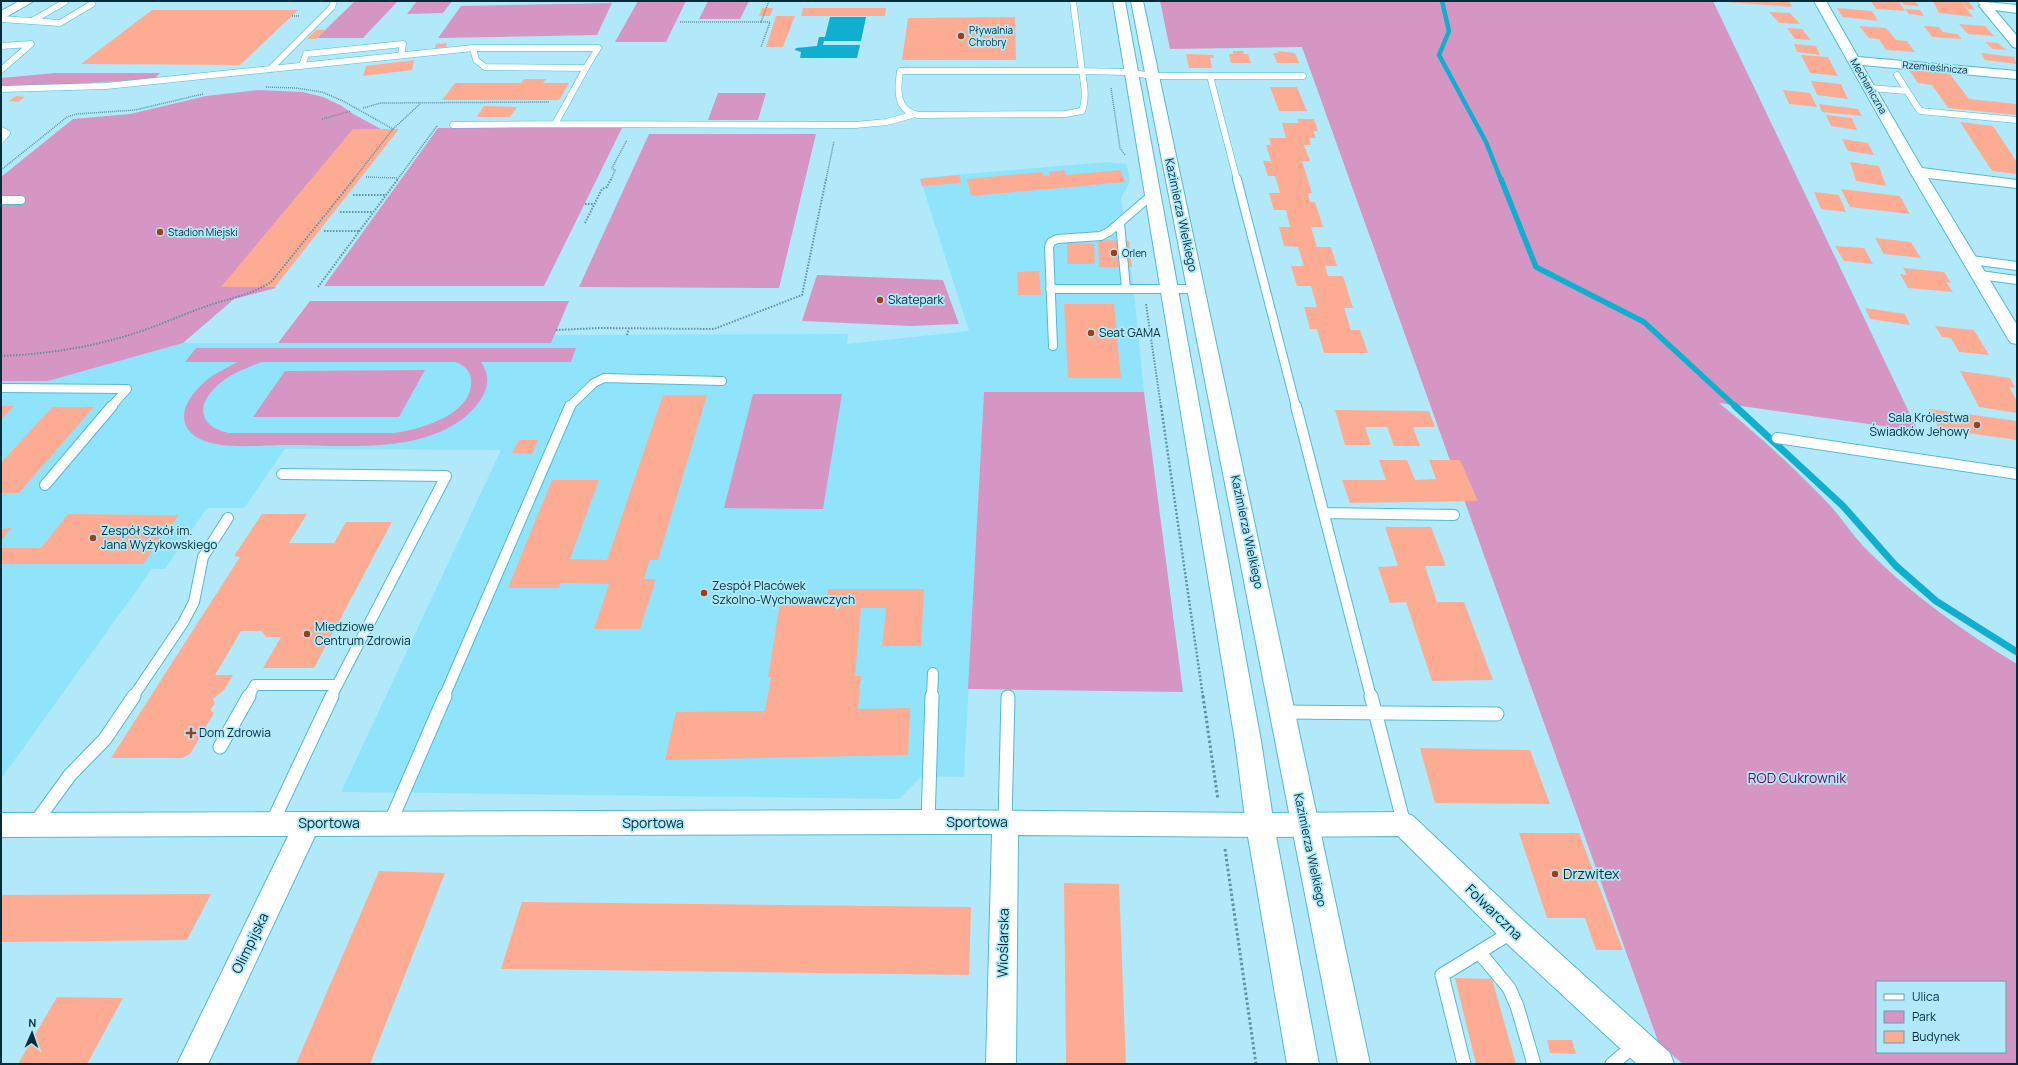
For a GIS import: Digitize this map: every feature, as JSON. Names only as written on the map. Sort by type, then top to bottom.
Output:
[{"type":"main road","points":[[1,18],[28,1]]},
{"type":"main road","name":"Kazimierza Wielkiego","points":[[1119,1],[1154,193],[1248,741],[1260,825],[1303,1064]]},
{"type":"main road","name":"Kazimierza Wielkiego","points":[[1137,1],[1354,1064]]},
{"type":"street","name":"Mechaniczna","points":[[1820,1],[1917,172],[2016,335]]},
{"type":"street","points":[[1983,4],[2017,9]]},
{"type":"street","points":[[1983,4],[2017,44]]},
{"type":"street","name":"Rzemieślnicza","points":[[1854,60],[2017,75]]},
{"type":"street","points":[[1917,172],[2016,184]]},
{"type":"street","name":"Sportowa","points":[[1,824],[1005,822],[1305,825]]},
{"type":"street","name":"Wioślarska","points":[[1001,1064],[1005,822]]},
{"type":"street","name":"Olimpijska","points":[[192,1064],[308,823]]},
{"type":"street","points":[[1305,825],[1404,824]]},
{"type":"street","name":"Folwarczna","points":[[1404,824],[1514,931],[1659,1064]]},
{"type":"lane","points":[[270,69],[332,7],[334,1]]},
{"type":"lane","points":[[452,125],[837,124],[876,123],[912,115],[1064,114],[1082,111],[1085,107],[1082,71],[1075,6],[1072,1]]},
{"type":"lane","points":[[32,21],[65,2]]},
{"type":"lane","points":[[1,18],[60,23],[92,4]]},
{"type":"lane","points":[[1,46],[31,44],[1,70]]},
{"type":"lane","points":[[302,66],[306,54],[403,44],[401,55]]},
{"type":"lane","points":[[2,91],[106,86],[473,48],[598,48],[556,124]]},
{"type":"lane","points":[[473,48],[476,61],[479,65],[485,67],[586,68]]},
{"type":"lane","points":[[912,115],[904,112],[899,99],[898,83],[900,71],[1082,71],[1132,72],[1153,76],[1303,76]]},
{"type":"lane","points":[[1896,75],[1920,110],[2017,120]]},
{"type":"lane","points":[[1210,76],[1404,824]]},
{"type":"lane","points":[[1870,88],[1907,91]]},
{"type":"lane","points":[[1,130],[7,133],[1,140]]},
{"type":"lane","points":[[1053,346],[1049,247],[1051,242],[1057,239],[1101,236],[1120,223],[1154,193]]},
{"type":"lane","points":[[1,200],[21,200]]},
{"type":"lane","points":[[1120,223],[1126,289]]},
{"type":"lane","points":[[1971,260],[2017,266]]},
{"type":"lane","points":[[1980,275],[2017,280]]},
{"type":"lane","points":[[1050,289],[1196,290]]},
{"type":"lane","points":[[390,823],[568,407],[594,383],[604,378],[722,381]]},
{"type":"lane","points":[[1,388],[127,389],[45,485]]},
{"type":"lane","points":[[1777,438],[2017,474]]},
{"type":"lane","points":[[272,823],[337,686],[446,476],[282,474]]},
{"type":"lane","points":[[1324,513],[1454,515]]},
{"type":"lane","points":[[34,825],[70,775],[105,739],[182,623],[194,602],[203,558],[228,518]]},
{"type":"lane","points":[[928,822],[933,673]]},
{"type":"lane","points":[[220,747],[256,685],[337,686]]},
{"type":"lane","points":[[1005,822],[1008,697]]},
{"type":"lane","points":[[1283,712],[1497,714]]},
{"type":"lane","points":[[1464,1064],[1442,975],[1514,931]]},
{"type":"lane","points":[[1479,952],[1509,988],[1517,1006],[1534,1064]]},
{"type":"lane","points":[[1612,1064],[1636,1043]]},
{"type":"path","points":[[761,22],[768,1]]},
{"type":"path","points":[[680,22],[770,22],[761,47]]},
{"type":"path","points":[[262,87],[296,88],[322,92],[343,101],[358,111],[393,129]]},
{"type":"path","points":[[1,170],[67,116],[135,110],[208,93]]},
{"type":"path","points":[[363,108],[381,103],[568,102]]},
{"type":"path","points":[[1,356],[45,354],[93,346],[144,331],[210,305],[265,287],[272,281],[393,129],[420,103]]},
{"type":"path","points":[[322,119],[351,111]]},
{"type":"path","points":[[556,330],[629,328],[714,329],[802,295],[837,124]]},
{"type":"path","points":[[318,287],[437,125],[452,125]]},
{"type":"path","points":[[585,223],[602,189],[607,186],[610,181],[615,170],[612,168],[629,136],[642,136],[648,133],[652,125]]},
{"type":"path","points":[[366,177],[398,178]]},
{"type":"path","points":[[353,194],[386,195]]},
{"type":"path","points":[[584,204],[594,204]]},
{"type":"path","points":[[340,212],[373,212]]},
{"type":"path","points":[[324,231],[359,231]]},
{"type":"path","points":[[1144,289],[1256,1064]]},
{"type":"path","points":[[627,335],[629,328]]},
{"type":"shaded area","points":[[830,17],[866,17],[861,41],[824,41],[823,45],[860,45],[857,58],[800,58],[801,52],[795,50],[796,48],[817,46],[819,37],[825,37]]},
{"type":"shaded area","name":"Zespół Placówek Szkolno-Wychowawczych","points":[[1106,162],[1127,164],[1130,182],[1121,198],[1134,292],[1144,392],[984,392],[964,777],[922,776],[899,799],[341,792],[501,450],[285,449],[244,508],[207,508],[165,569],[152,569],[1,779],[1,381],[48,381],[183,343],[550,343],[554,335],[848,334],[847,344],[969,331],[920,178]]},
{"type":"green space","points":[[355,1],[398,1],[363,38],[317,38]]},
{"type":"green space","points":[[417,1],[452,1],[443,13],[407,14]]},
{"type":"green space","points":[[638,1],[686,1],[666,42],[615,42]]},
{"type":"green space","points":[[708,1],[749,1],[740,19],[699,19]]},
{"type":"green space","name":"ROD Cukrownik","points":[[1160,1],[1713,1],[1918,431],[1719,403],[1799,474],[1830,505],[1867,550],[1902,582],[1939,612],[1977,639],[2017,664],[2017,1064],[1683,1064],[1659,1044],[1302,47],[1170,49]]},
{"type":"green space","points":[[612,3],[597,35],[438,38],[461,6]]},
{"type":"green space","points":[[55,73],[160,73],[154,79],[54,85],[1,86],[1,78]]},
{"type":"green space","name":"Stadion Miejski","points":[[258,90],[303,92],[323,97],[342,106],[353,114],[381,129],[275,287],[276,288],[234,299],[183,343],[48,381],[1,381],[1,177],[73,119],[130,114],[206,96]]},
{"type":"green space","points":[[718,93],[766,93],[758,120],[708,120]]},
{"type":"green space","points":[[438,128],[622,128],[544,286],[324,286]]},
{"type":"green space","points":[[649,134],[816,134],[779,288],[579,287]]},
{"type":"green space","name":"Skatepark","points":[[817,275],[943,280],[959,324],[910,326],[802,321]]},
{"type":"green space","points":[[310,301],[569,301],[551,343],[278,343]]},
{"type":"green space","points":[[196,348],[576,348],[571,362],[481,362],[487,376],[487,386],[480,401],[462,419],[441,432],[417,440],[364,446],[231,446],[219,445],[200,439],[191,432],[186,425],[184,417],[185,409],[194,393],[208,379],[237,362],[185,362]],"holes":[[[262,362],[456,362],[467,370],[471,379],[469,394],[462,404],[442,419],[404,431],[394,433],[229,433],[211,426],[206,420],[204,414],[203,407],[206,400],[218,385],[233,374]]]},
{"type":"green space","points":[[425,370],[399,417],[253,417],[285,371]]},
{"type":"green space","points":[[984,392],[1144,392],[1183,692],[968,689]]},
{"type":"green space","points":[[753,394],[842,394],[823,509],[724,508]]},
{"type":"building","points":[[1789,1],[1792,7],[1726,2]]},
{"type":"building","points":[[1871,1],[1899,2],[1905,11],[1876,9]]},
{"type":"building","points":[[1901,1],[1915,1],[1919,6],[1904,5]]},
{"type":"building","points":[[1933,1],[1961,1],[1973,17],[1939,13]]},
{"type":"building","points":[[1961,1],[1968,1],[1975,10],[1968,9]]},
{"type":"building","points":[[762,8],[773,8],[770,16],[759,16]]},
{"type":"building","points":[[803,8],[886,8],[885,16],[801,16]]},
{"type":"building","points":[[1837,8],[1872,11],[1878,21],[1843,17]]},
{"type":"building","points":[[1905,9],[1920,10],[1924,16],[1909,14]]},
{"type":"building","points":[[152,10],[298,10],[240,65],[81,64]]},
{"type":"building","points":[[1769,12],[1790,13],[1800,24],[1779,23]]},
{"type":"building","points":[[776,16],[795,16],[783,47],[766,47]]},
{"type":"building","name":"Pływalnia Chrobry","points":[[1015,17],[1016,60],[902,60],[908,18]]},
{"type":"building","points":[[1959,24],[1985,26],[1994,36],[1968,34]]},
{"type":"building","points":[[1859,26],[1886,28],[1896,40],[1907,41],[1915,52],[1886,50],[1879,39],[1869,38]]},
{"type":"building","points":[[1924,26],[1939,27],[1943,32],[1957,34],[1962,39],[1932,37]]},
{"type":"building","points":[[1787,28],[1802,29],[1811,40],[1795,39]]},
{"type":"building","points":[[316,30],[325,30],[316,39],[307,39]]},
{"type":"building","points":[[1985,42],[1998,43],[2006,50],[1993,49]]},
{"type":"building","points":[[447,43],[446,47],[435,48],[436,44]]},
{"type":"building","points":[[1794,44],[1816,46],[1820,55],[1797,52]]},
{"type":"building","points":[[1233,51],[1243,51],[1244,54],[1248,54],[1251,63],[1231,63],[1229,54],[1233,54]]},
{"type":"building","points":[[1278,51],[1295,53],[1299,63],[1277,63],[1273,53],[1279,53]]},
{"type":"building","points":[[1981,53],[2014,57],[2017,64],[1985,60]]},
{"type":"building","points":[[1186,54],[1213,55],[1214,58],[1210,58],[1212,68],[1189,68]]},
{"type":"building","points":[[1801,55],[1828,57],[1838,76],[1810,73]]},
{"type":"building","points":[[414,60],[412,70],[363,76],[366,66]]},
{"type":"building","points":[[1909,70],[1950,74],[1969,99],[2017,104],[2017,115],[1948,108],[1932,85],[1918,83]]},
{"type":"building","points":[[524,79],[546,79],[543,83],[569,83],[559,100],[442,100],[455,83],[521,83]]},
{"type":"building","points":[[1811,81],[1841,84],[1848,99],[1817,95]]},
{"type":"building","points":[[1270,87],[1297,87],[1307,111],[1279,111]]},
{"type":"building","points":[[1783,90],[1810,93],[1817,107],[1789,104]]},
{"type":"building","points":[[16,96],[25,97],[18,102],[9,101]]},
{"type":"building","points":[[1819,104],[1858,109],[1862,116],[1822,112]]},
{"type":"building","points":[[484,106],[517,107],[510,117],[477,117]]},
{"type":"building","points":[[1826,115],[1852,118],[1857,130],[1831,126]]},
{"type":"building","points":[[1297,119],[1314,119],[1318,131],[1313,131],[1316,138],[1309,138],[1311,145],[1304,145],[1310,161],[1302,161],[1312,193],[1308,193],[1310,202],[1315,202],[1323,227],[1311,227],[1317,247],[1331,247],[1337,266],[1325,266],[1328,276],[1343,276],[1353,308],[1344,308],[1351,330],[1360,330],[1368,353],[1324,353],[1317,329],[1310,329],[1304,307],[1317,307],[1311,286],[1297,286],[1291,266],[1304,266],[1298,247],[1284,246],[1279,227],[1290,227],[1286,210],[1274,210],[1269,193],[1280,193],[1275,176],[1268,176],[1263,161],[1271,161],[1266,145],[1271,145],[1269,138],[1286,138],[1282,123],[1299,123]]},
{"type":"building","points":[[1960,122],[1993,126],[2017,162],[2017,174],[1992,171]]},
{"type":"building","points":[[353,129],[399,129],[275,287],[221,287]]},
{"type":"building","points":[[1842,139],[1868,143],[1874,155],[1848,151]]},
{"type":"building","points":[[1850,162],[1879,166],[1886,186],[1856,181]]},
{"type":"building","points":[[1064,170],[1066,175],[1120,170],[1126,182],[971,196],[967,179],[1042,172],[1044,176],[1050,176],[1049,172]]},
{"type":"building","points":[[959,175],[961,183],[922,186],[920,179]]},
{"type":"building","points":[[1841,189],[1900,196],[1910,214],[1850,207]]},
{"type":"building","points":[[1814,192],[1839,195],[1846,212],[1821,209]]},
{"type":"building","points":[[1875,238],[1911,242],[1921,258],[1884,254]]},
{"type":"building","points":[[1098,240],[1129,241],[1132,267],[1099,267]]},
{"type":"building","points":[[1067,243],[1094,244],[1095,264],[1067,264]]},
{"type":"building","points":[[1835,246],[1864,248],[1873,264],[1844,261]]},
{"type":"building","points":[[1903,268],[1944,272],[1951,283],[1946,282],[1953,292],[1908,288],[1900,274],[1907,275]]},
{"type":"building","points":[[1039,271],[1041,295],[1018,295],[1017,272]]},
{"type":"building","name":"Seat GAMA","points":[[1064,304],[1114,304],[1121,378],[1068,378]]},
{"type":"building","points":[[1865,308],[1905,314],[1910,325],[1870,319]]},
{"type":"building","points":[[1935,326],[1974,330],[1989,355],[1959,352],[1951,338],[1942,337]]},
{"type":"building","points":[[1960,371],[2010,378],[2015,388],[2009,387],[2017,401],[2017,413],[1979,407]]},
{"type":"building","points":[[663,395],[707,395],[658,560],[650,560],[644,579],[656,579],[640,629],[594,629],[609,584],[561,583],[559,588],[508,588],[552,480],[599,480],[570,559],[607,560]]},
{"type":"building","points":[[1,406],[14,406],[1,420]]},
{"type":"building","points":[[52,407],[94,407],[19,493],[1,493],[1,463]]},
{"type":"building","name":"Sala Królestwa Świadków Jehowy","points":[[1929,409],[2017,421],[2017,440],[1939,429]]},
{"type":"building","points":[[1335,410],[1429,411],[1435,427],[1413,427],[1420,446],[1394,446],[1387,427],[1365,427],[1371,445],[1345,445]]},
{"type":"building","points":[[519,440],[538,440],[532,454],[512,453]]},
{"type":"building","points":[[1379,460],[1407,460],[1415,480],[1436,479],[1429,460],[1460,460],[1478,501],[1350,503],[1342,480],[1386,480]]},
{"type":"building","points":[[68,514],[179,515],[143,564],[1,564],[1,548],[41,548]]},
{"type":"building","name":"Miedziowe Centrum Zdrowia","points":[[262,514],[307,514],[289,543],[334,543],[346,522],[392,522],[314,668],[263,668],[281,637],[266,637],[262,631],[241,631],[215,675],[233,675],[224,690],[213,699],[215,703],[211,711],[214,713],[190,754],[182,758],[111,758],[240,557],[234,556]]},
{"type":"building","points":[[1385,527],[1431,527],[1446,566],[1425,566],[1437,602],[1464,602],[1493,680],[1432,681],[1406,602],[1390,603],[1378,567],[1398,566]]},
{"type":"building","points":[[11,528],[1,541],[1,529]]},
{"type":"building","points":[[828,589],[924,589],[921,646],[882,646],[886,608],[861,608],[855,676],[861,676],[858,709],[910,708],[908,755],[665,760],[676,712],[765,711],[771,677],[768,677],[781,597],[827,597]]},
{"type":"building","points":[[1420,748],[1530,750],[1550,804],[1435,803]]},
{"type":"building","points":[[1519,833],[1579,833],[1623,950],[1596,950],[1585,918],[1547,918]]},
{"type":"building","points":[[379,871],[445,873],[370,1064],[296,1064]]},
{"type":"building","points":[[1064,883],[1119,884],[1126,1064],[1066,1064]]},
{"type":"building","points":[[211,894],[187,940],[1,942],[1,895]]},
{"type":"building","points":[[522,902],[971,907],[969,975],[501,969]]},
{"type":"building","points":[[1455,978],[1492,979],[1516,1064],[1476,1064]]},
{"type":"building","points":[[57,997],[123,998],[87,1064],[18,1064]]},
{"type":"building","points":[[1547,1040],[1572,1040],[1576,1054],[1550,1053]]},
{"type":"waterway","points":[[1442,1],[1449,31],[1439,55],[1486,142],[1501,180]]},
{"type":"waterway","points":[[1501,179],[1536,267],[1644,322],[1736,407]]},
{"type":"waterway","points":[[1735,406],[1843,506],[1896,566],[1936,601],[2017,652]]},
{"type":"place","name":"Pływalnia Chrobry","points":[[961,36]]},
{"type":"place","name":"Stadion Miejski","points":[[160,232]]},
{"type":"place","name":"Orlen","points":[[1114,253]]},
{"type":"place","name":"Skatepark","points":[[880,300]]},
{"type":"place","name":"Seat GAMA","points":[[1091,333]]},
{"type":"place","name":"Sala Królestwa Świadków Jehowy","points":[[1977,425]]},
{"type":"place","name":"Zespół Szkół im. Jana Wyżykowskiego","points":[[93,538]]},
{"type":"place","name":"Zespół Placówek Szkolno-Wychowawczych","points":[[704,593]]},
{"type":"place","name":"Miedziowe Centrum Zdrowia","points":[[307,634]]},
{"type":"place","name":"Dom Zdrowia","points":[[191,733]]},
{"type":"place","name":"Drzwitex","points":[[1555,874]]}]
